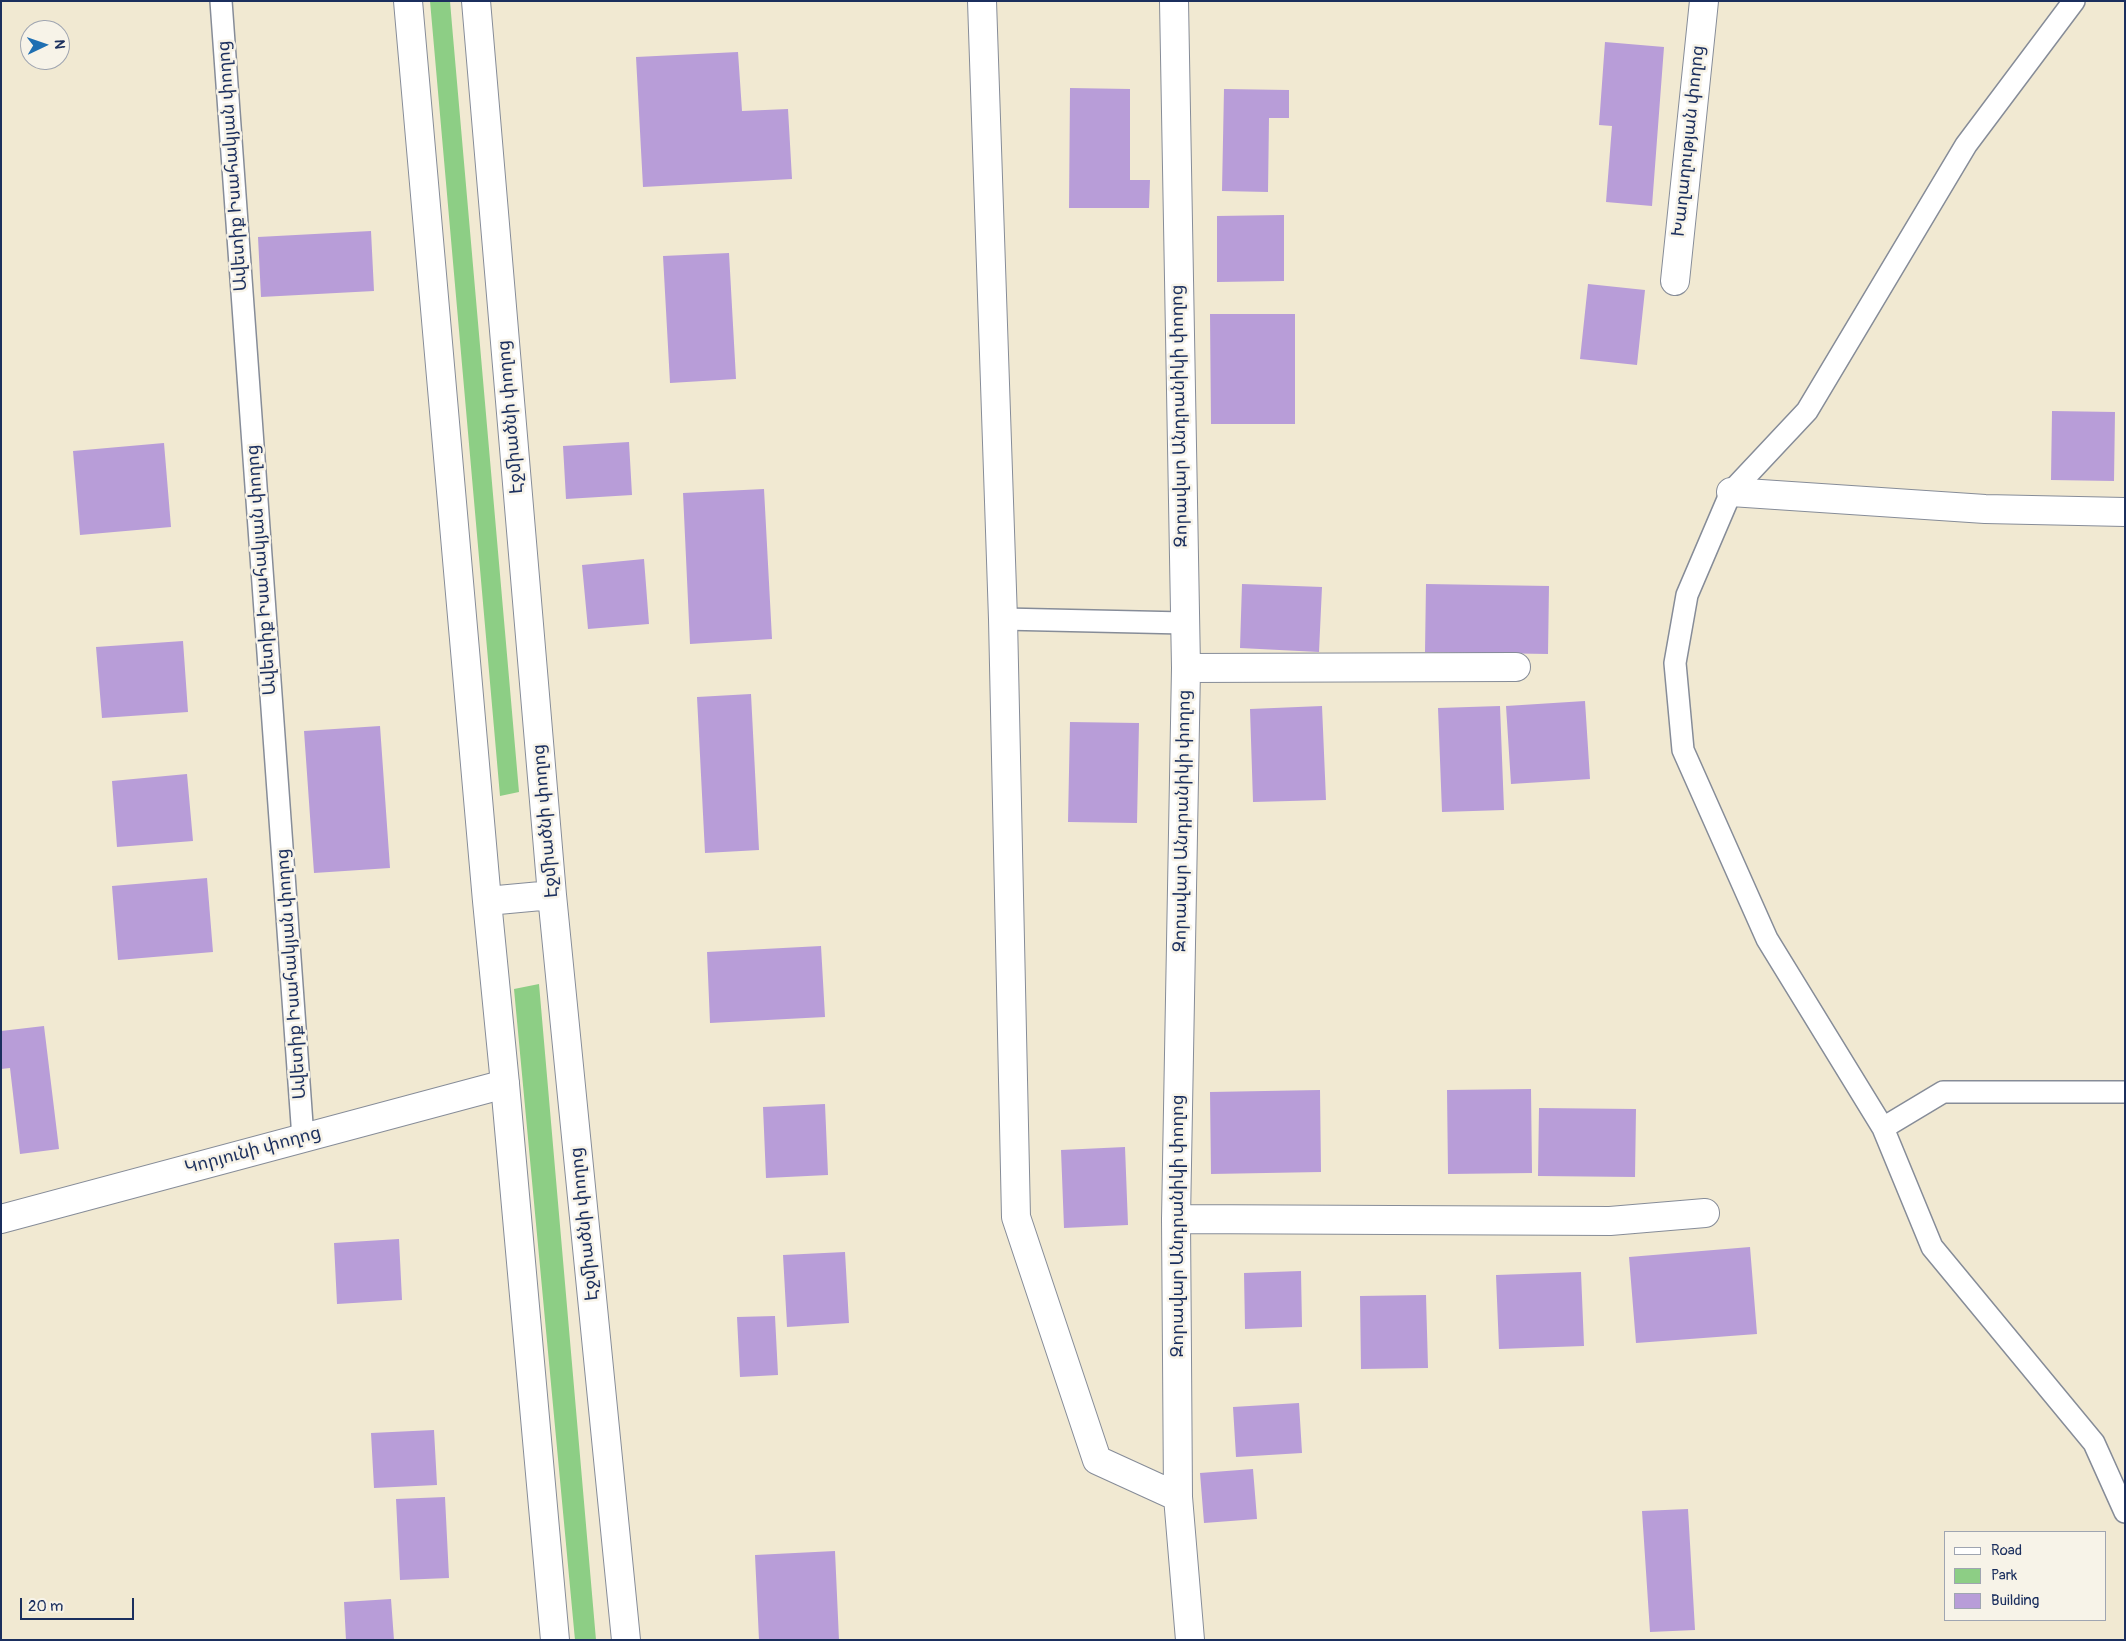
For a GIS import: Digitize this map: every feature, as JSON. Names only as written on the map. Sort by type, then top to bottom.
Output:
[{"type":"main road","points":[[408,1],[487,901],[506,1084],[555,1640]]},
{"type":"main road","name":"Էջմիածնի փողոց","points":[[476,1],[552,896],[626,1640]]},
{"type":"main road","points":[[982,1],[1003,619],[1016,1218],[1097,1460],[1178,1497]]},
{"type":"main road","name":"Զորավար Անդրանիկի փողոց","points":[[1174,1],[1186,668],[1176,1219],[1178,1497],[1190,1640]]},
{"type":"main road","name":"Խաղաղության փողոց","points":[[1675,281],[1704,1]]},
{"type":"main road","points":[[1731,492],[1985,510],[2125,512]]},
{"type":"main road","points":[[1186,668],[1516,668]]},
{"type":"main road","points":[[487,901],[552,896]]},
{"type":"main road","name":"Կորյունի փողոց","points":[[1,1219],[506,1084]]},
{"type":"main road","points":[[1176,1219],[1610,1221],[1705,1213]]},
{"type":"lane","name":"Ավետիք Իսահակյան փողոց","points":[[221,1],[304,1138]]},
{"type":"lane","points":[[2074,1],[1966,145],[1807,411],[1731,492],[1687,595],[1675,663],[1683,750],[1767,938],[1883,1128],[1932,1247],[2094,1443],[2125,1512]]},
{"type":"lane","points":[[1003,619],[1184,623]]},
{"type":"lane","points":[[1883,1128],[1943,1092],[2125,1092]]},
{"type":"green space","points":[[430,1],[450,1],[519,792],[500,796]]},
{"type":"green space","points":[[539,984],[596,1640],[575,1640],[514,989]]},
{"type":"building","points":[[1605,42],[1664,47],[1652,206],[1606,202],[1612,126],[1599,125]]},
{"type":"building","points":[[738,52],[742,111],[788,109],[792,179],[643,187],[636,57]]},
{"type":"building","points":[[1070,88],[1130,89],[1130,180],[1150,180],[1149,208],[1069,208]]},
{"type":"building","points":[[1224,89],[1289,90],[1289,118],[1269,118],[1268,192],[1222,191]]},
{"type":"building","points":[[1284,215],[1284,281],[1217,282],[1217,216]]},
{"type":"building","points":[[371,231],[374,291],[261,297],[258,237]]},
{"type":"building","points":[[729,253],[736,379],[670,383],[663,256]]},
{"type":"building","points":[[1588,284],[1645,290],[1637,365],[1580,359]]},
{"type":"building","points":[[1210,314],[1295,314],[1295,424],[1211,424]]},
{"type":"building","points":[[2052,411],[2115,412],[2114,481],[2051,480]]},
{"type":"building","points":[[629,442],[632,495],[566,499],[563,446]]},
{"type":"building","points":[[164,443],[171,527],[80,535],[73,451]]},
{"type":"building","points":[[764,489],[772,639],[690,644],[683,493]]},
{"type":"building","points":[[644,559],[649,624],[588,629],[582,565]]},
{"type":"building","points":[[1242,584],[1322,587],[1319,652],[1240,648]]},
{"type":"building","points":[[1426,584],[1549,586],[1548,654],[1425,652]]},
{"type":"building","points":[[183,641],[188,712],[102,718],[96,647]]},
{"type":"building","points":[[751,694],[759,850],[705,853],[697,697]]},
{"type":"building","points":[[1585,701],[1590,779],[1511,784],[1506,706]]},
{"type":"building","points":[[1322,706],[1326,800],[1253,802],[1250,709]]},
{"type":"building","points":[[1500,706],[1504,810],[1442,812],[1438,708]]},
{"type":"building","points":[[1070,722],[1139,723],[1137,823],[1068,822]]},
{"type":"building","points":[[380,726],[390,868],[314,873],[304,731]]},
{"type":"building","points":[[187,774],[193,841],[117,847],[112,781]]},
{"type":"building","points":[[207,878],[213,952],[118,960],[112,886]]},
{"type":"building","points":[[821,946],[825,1017],[710,1023],[707,952]]},
{"type":"building","points":[[44,1026],[59,1149],[20,1154],[10,1068],[1,1069],[1,1031]]},
{"type":"building","points":[[1531,1089],[1532,1173],[1448,1174],[1447,1090]]},
{"type":"building","points":[[1320,1090],[1321,1172],[1211,1174],[1210,1092]]},
{"type":"building","points":[[825,1104],[828,1175],[766,1178],[763,1107]]},
{"type":"building","points":[[1539,1108],[1636,1109],[1635,1177],[1538,1176]]},
{"type":"building","points":[[1125,1147],[1128,1225],[1064,1228],[1061,1150]]},
{"type":"building","points":[[399,1239],[402,1300],[337,1304],[334,1243]]},
{"type":"building","points":[[1750,1247],[1757,1334],[1636,1343],[1629,1257]]},
{"type":"building","points":[[845,1252],[849,1323],[787,1327],[783,1255]]},
{"type":"building","points":[[1301,1271],[1302,1327],[1245,1329],[1244,1273]]},
{"type":"building","points":[[1581,1272],[1584,1346],[1499,1349],[1496,1275]]},
{"type":"building","points":[[1426,1295],[1428,1368],[1361,1369],[1360,1296]]},
{"type":"building","points":[[775,1316],[778,1375],[740,1377],[737,1317]]},
{"type":"building","points":[[1299,1403],[1302,1453],[1236,1457],[1233,1407]]},
{"type":"building","points":[[434,1430],[437,1485],[374,1488],[371,1433]]},
{"type":"building","points":[[1253,1469],[1257,1519],[1204,1523],[1200,1473]]},
{"type":"building","points":[[445,1497],[449,1578],[400,1580],[396,1499]]},
{"type":"building","points":[[1688,1509],[1695,1630],[1650,1632],[1642,1511]]},
{"type":"building","points":[[835,1551],[839,1640],[759,1640],[755,1555]]},
{"type":"building","points":[[391,1599],[394,1640],[346,1640],[344,1602]]}]
